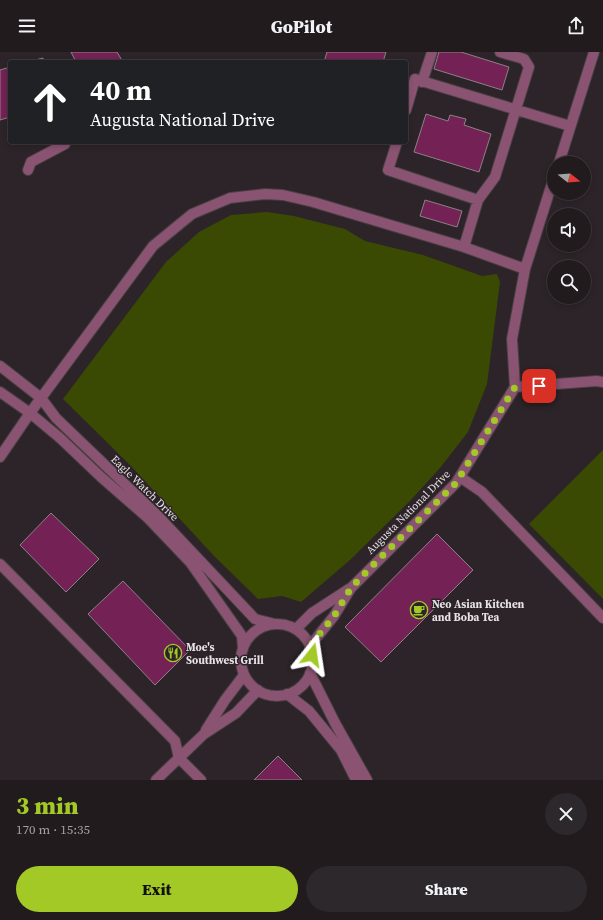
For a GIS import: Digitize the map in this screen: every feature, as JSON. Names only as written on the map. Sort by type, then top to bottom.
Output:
[{"type":"street","points":[[422,82],[432,52]]},
{"type":"street","points":[[464,247],[478,200],[495,177],[529,67],[524,59],[500,52]]},
{"type":"street","points":[[561,156],[594,52]]},
{"type":"street","points":[[408,103],[415,80],[570,126]]},
{"type":"street","points":[[28,170],[31,162],[65,144]]},
{"type":"street","points":[[395,144],[388,170],[478,200]]},
{"type":"street","points":[[0,457],[30,413],[153,246],[192,214],[230,198],[265,194],[313,202],[464,247],[525,269]]},
{"type":"street","points":[[547,200],[525,269],[512,339],[515,387],[597,381],[603,382]]},
{"type":"street","name":"Eagle Watch Drive","points":[[0,366],[41,398],[56,418],[157,515],[255,619],[286,625],[296,629]]},
{"type":"street","name":"Augusta National Drive","points":[[351,588],[456,483],[515,387]]},
{"type":"street","name":"Eagle Watch Drive","points":[[0,392],[30,413],[60,438],[101,477],[148,518],[190,562],[242,636],[243,649],[241,662],[244,675]]},
{"type":"street","points":[[460,477],[482,492],[603,618]]},
{"type":"street","points":[[0,564],[175,741],[179,758],[201,780]]},
{"type":"street","points":[[204,734],[225,700],[244,675],[250,684],[267,694],[277,696],[296,690],[310,673],[312,660],[310,646],[296,629],[312,613],[351,588]]},
{"type":"street","points":[[310,646],[334,616],[351,588]]},
{"type":"street","points":[[243,649],[248,639],[255,631],[264,626],[275,624]]},
{"type":"street","points":[[310,673],[335,723],[367,780]]},
{"type":"street","points":[[156,780],[204,734],[236,713],[258,690]]},
{"type":"street","points":[[286,694],[309,711],[328,734],[341,750],[356,780]]},
{"type":"green space","points":[[267,212],[294,216],[345,229],[365,241],[423,255],[482,276],[497,274],[500,282],[487,384],[468,432],[440,468],[410,501],[350,560],[301,602],[282,596],[258,599],[214,556],[131,466],[63,399],[166,262],[199,232],[231,215]]},
{"type":"green space","points":[[603,450],[603,599],[529,524]]},
{"type":"building","points":[[71,52],[117,52],[122,60],[75,60]]},
{"type":"building","points":[[327,52],[386,52],[384,60],[325,60]]},
{"type":"building","points":[[439,52],[461,52],[509,67],[502,90],[434,69]]},
{"type":"building","points":[[8,68],[8,118],[0,120],[0,70]]},
{"type":"building","points":[[426,114],[448,121],[450,115],[466,119],[464,125],[491,134],[479,172],[414,152]]},
{"type":"building","points":[[425,200],[462,211],[457,227],[420,216]]},
{"type":"building","points":[[51,513],[99,559],[66,592],[20,545]]},
{"type":"building","points":[[437,534],[473,570],[381,662],[345,627]]},
{"type":"building","points":[[123,581],[190,650],[155,685],[88,614]]},
{"type":"building","points":[[278,756],[302,780],[254,780]]},
{"type":"place","name":"Neo Asian Kitchen and Boba Tea","points":[[419,610]]},
{"type":"place","name":"Moe's Southwest Grill","points":[[173,653]]},
{"type":"route","points":[[312,655],[310,646],[334,616],[351,588],[456,483],[515,387],[539,386]]}]
